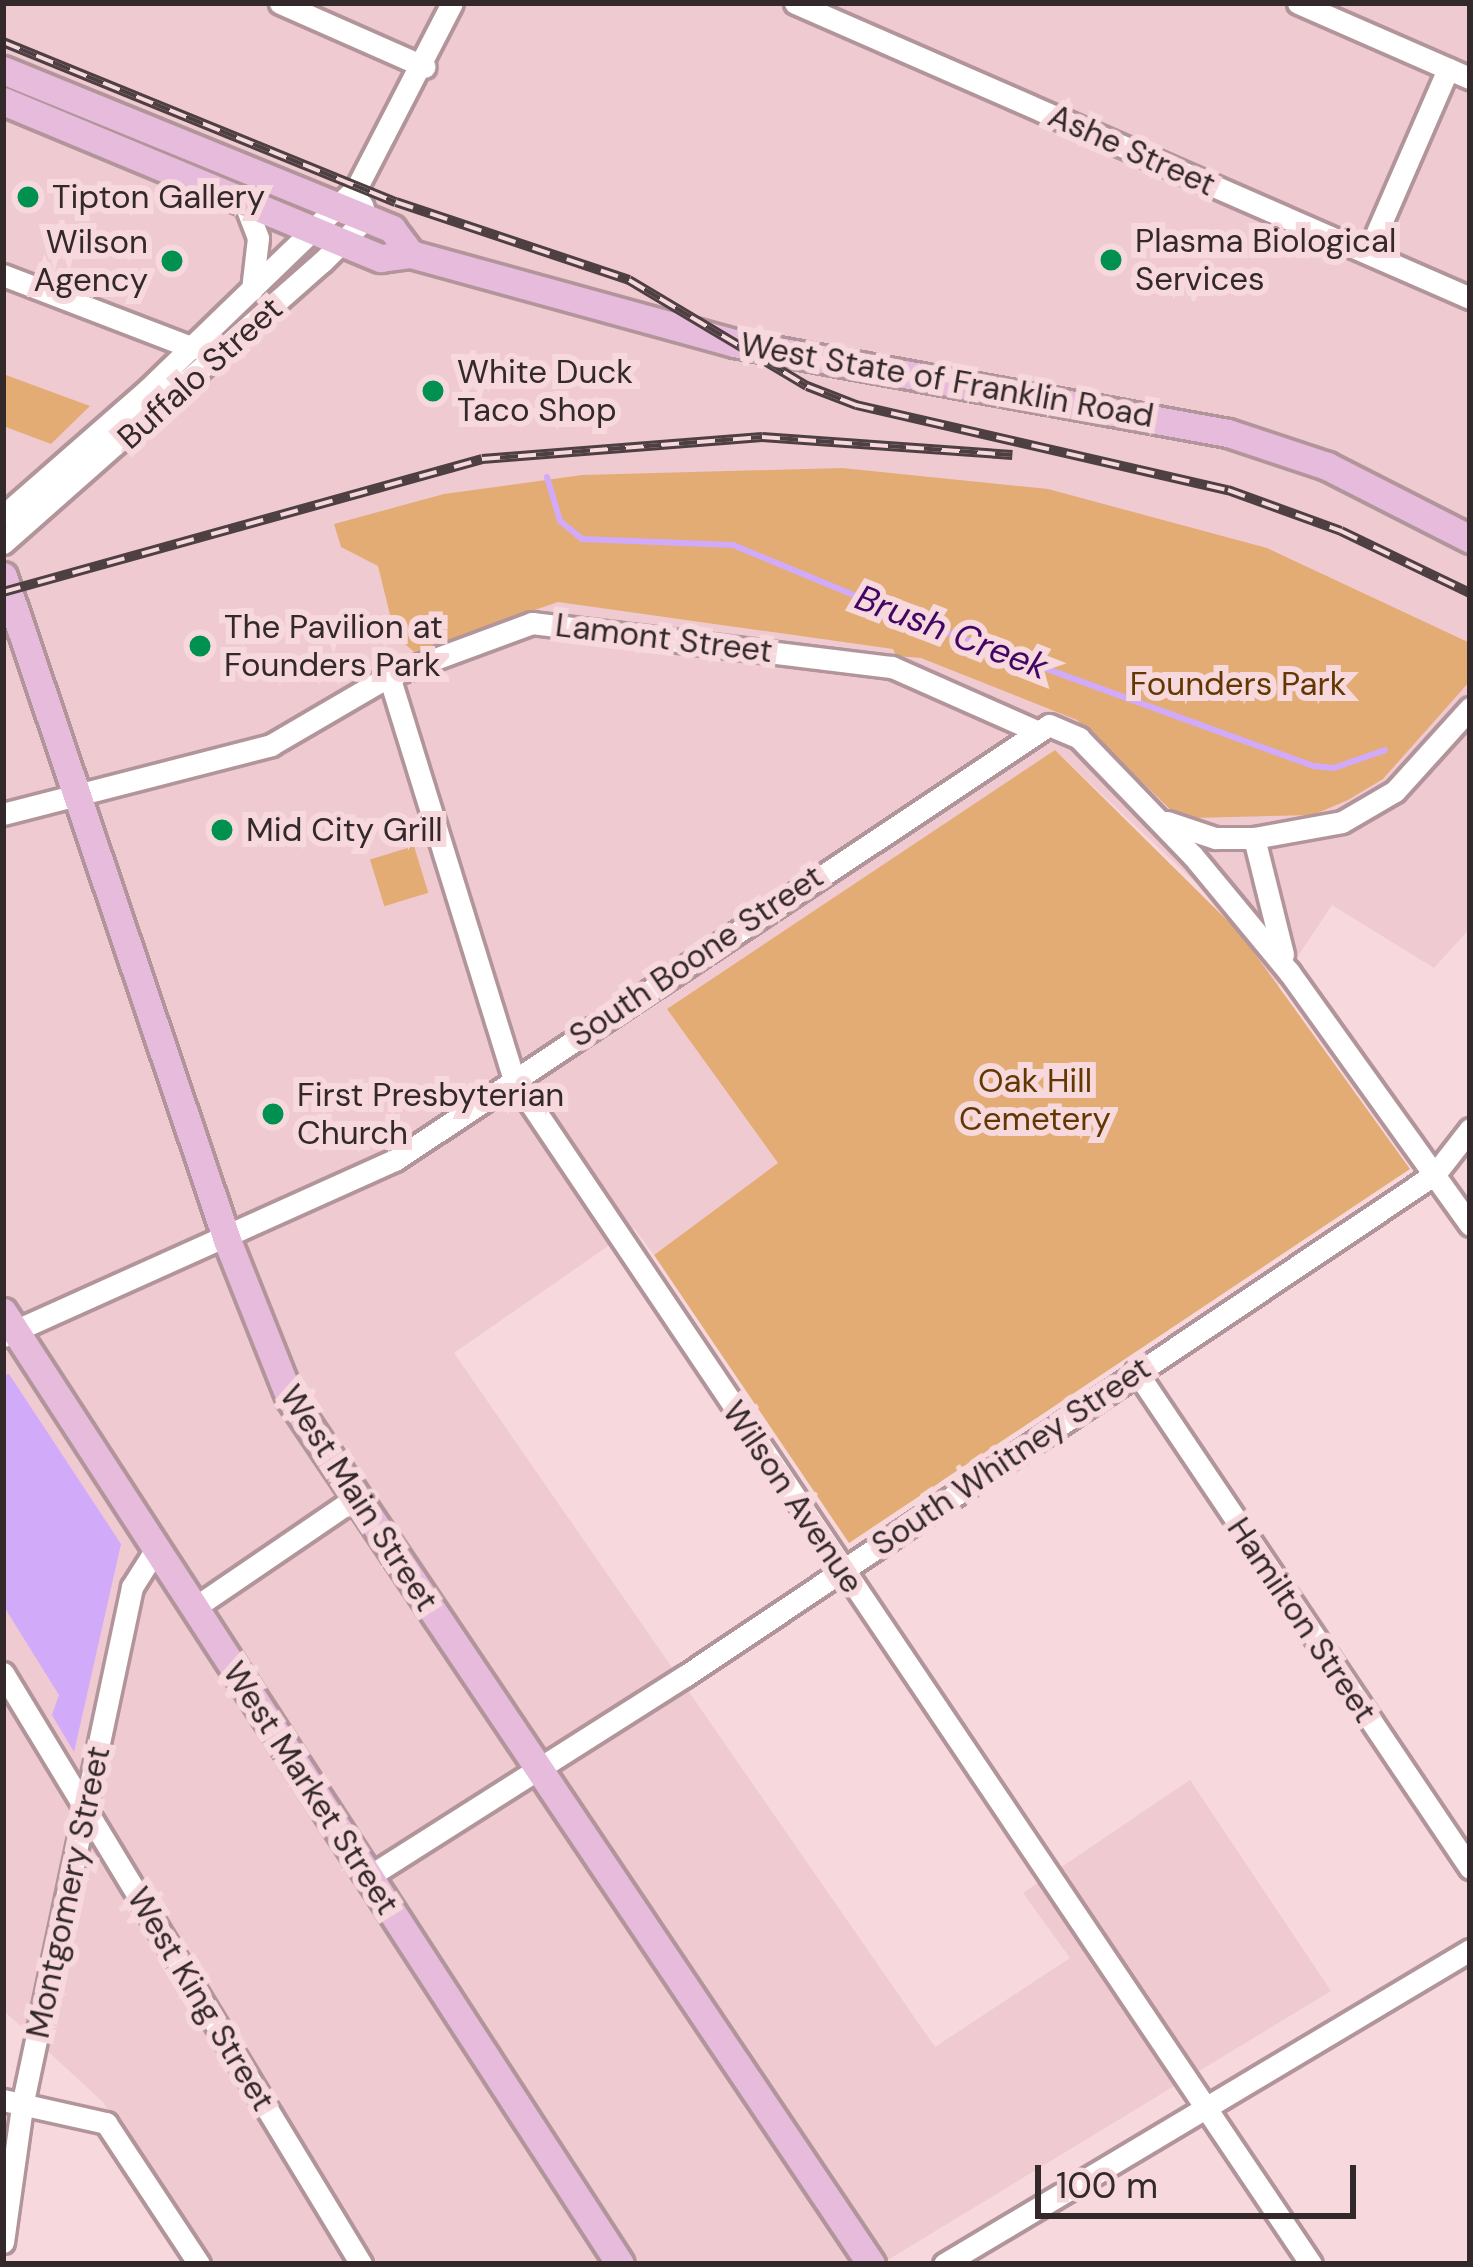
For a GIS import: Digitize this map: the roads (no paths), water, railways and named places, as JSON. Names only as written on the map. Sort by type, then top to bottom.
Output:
[{"type":"main road","name":"West State of Franklin Road","points":[[3,70],[392,229],[411,254]]},
{"type":"main road","name":"West State of Franklin Road","points":[[3,101],[381,258],[411,254],[734,343],[1228,433],[1360,480],[1470,539]]},
{"type":"main road","name":"West Main Street","points":[[3,576],[227,1240],[290,1398],[871,2264]]},
{"type":"main road","name":"West Market Street","points":[[6,1326],[620,2264]]},
{"type":"street","points":[[280,3],[425,67]]},
{"type":"street","name":"Buffalo Street","points":[[3,516],[193,348],[357,187],[425,67],[452,3]]},
{"type":"street","name":"Ashe Street","points":[[795,3],[1470,298]]},
{"type":"street","points":[[1298,3],[1459,74],[1368,253]]},
{"type":"street","points":[[357,187],[366,218]]},
{"type":"street","points":[[245,204],[258,238],[252,290]]},
{"type":"street","name":"Buffalo Street","points":[[3,543],[366,218]]},
{"type":"street","points":[[3,275],[193,348]]},
{"type":"street","name":"Lamont Street","points":[[3,814],[271,745],[389,676],[555,622],[892,667],[1032,729],[1064,728],[1160,818],[1289,972],[1470,1225]]},
{"type":"street","name":"Wilson Avenue","points":[[389,676],[514,1079],[1310,2264]]},
{"type":"street","points":[[1254,838],[1322,829],[1362,813],[1395,791],[1470,708]]},
{"type":"street","name":"South Boone Street","points":[[6,1326],[227,1240],[395,1160],[1032,729]]},
{"type":"street","name":"Lamont Street","points":[[1160,818],[1191,833],[1254,838],[1289,972]]},
{"type":"street","name":"South Whitney Street","points":[[368,1877],[540,1770],[1436,1174],[1470,1129]]},
{"type":"street","name":"Hamilton Street","points":[[1136,1371],[1470,1868]]},
{"type":"street","points":[[194,1608],[357,1497]]},
{"type":"street","name":"Montgomery Street","points":[[3,2242],[12,2103],[88,1810],[132,1587],[156,1549]]},
{"type":"street","name":"West King Street","points":[[3,1673],[361,2264]]},
{"type":"street","points":[[944,2264],[1470,1949]]},
{"type":"street","points":[[12,2103],[106,2122],[199,2264]]},
{"type":"waterway","name":"Brush Creek","points":[[547,477],[560,521],[582,539],[733,545],[926,625],[1314,766],[1334,768],[1385,750]]},
{"type":"railway","points":[[3,42],[396,202],[629,280],[807,386],[856,405],[1228,490],[1341,531],[1470,593]]},
{"type":"railway","points":[[3,592],[482,459],[762,437],[1012,455]]},
{"type":"place","name":"Tipton Gallery","points":[[28,197]]},
{"type":"place","name":"Plasma Biological Services","points":[[1111,260]]},
{"type":"place","name":"Wilson Agency","points":[[172,261]]},
{"type":"place","name":"White Duck Taco Shop","points":[[433,391]]},
{"type":"place","name":"The Pavilion at Founders Park","points":[[200,646]]},
{"type":"place","name":"Mid City Grill","points":[[222,830]]},
{"type":"place","name":"First Presbyterian Church","points":[[273,1114]]},
{"type":"park label","name":"Founders Park","points":[[1238,684]]},
{"type":"park label","name":"Oak Hill Cemetery","points":[[1035,1100]]}]
